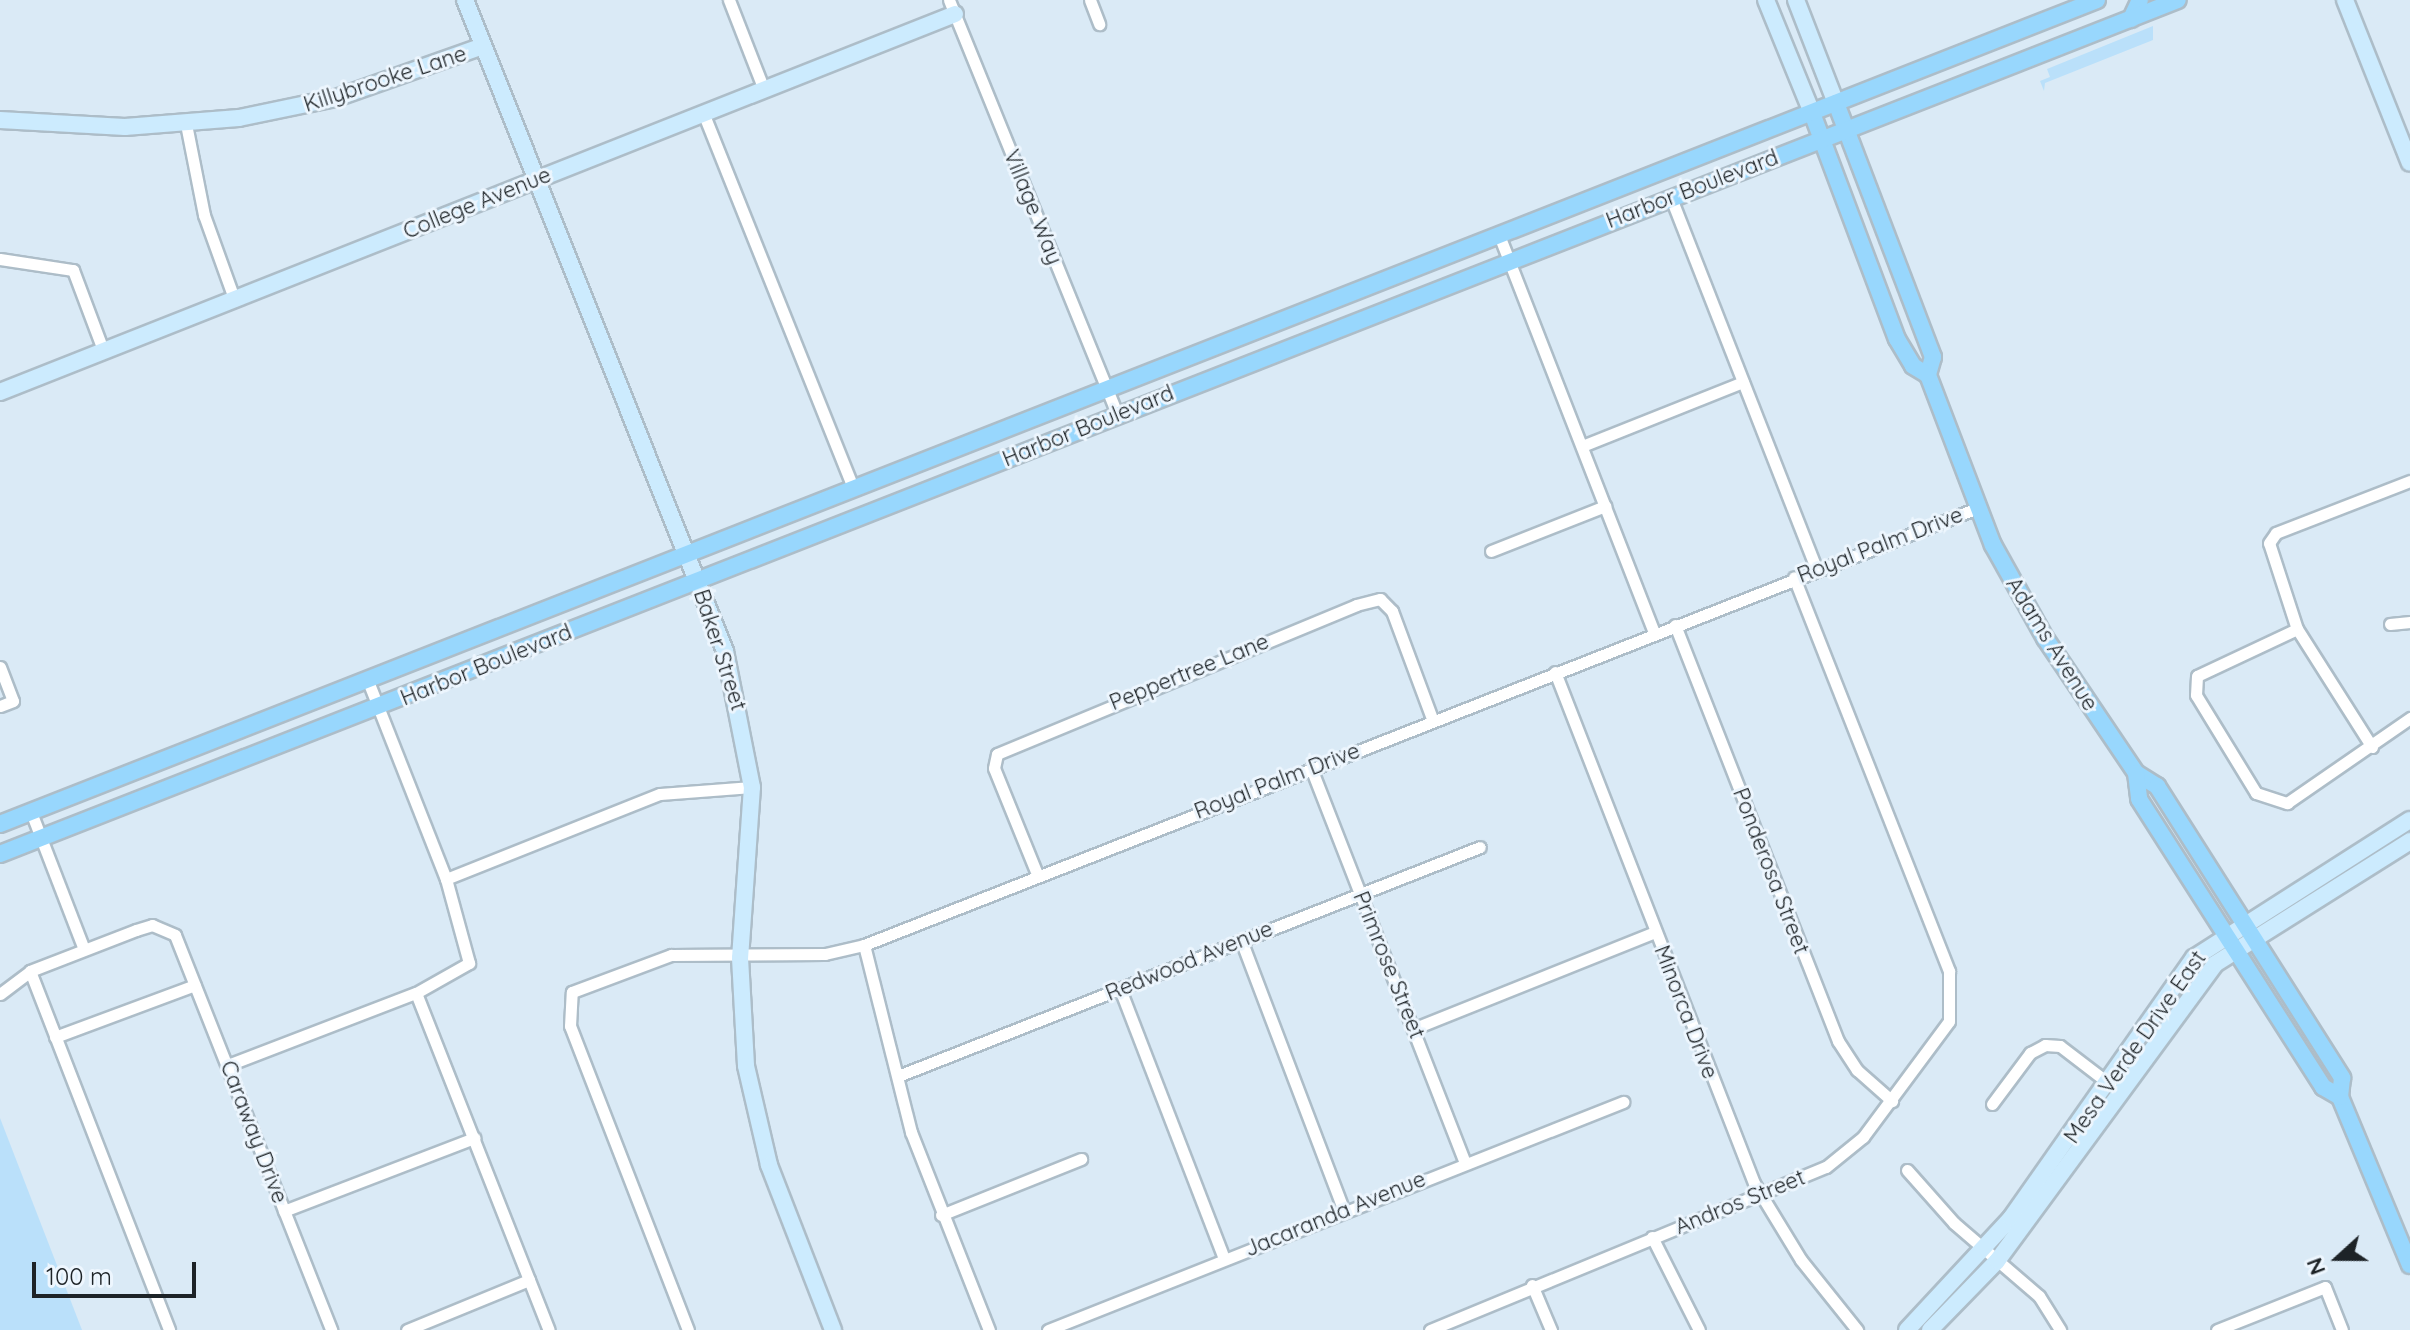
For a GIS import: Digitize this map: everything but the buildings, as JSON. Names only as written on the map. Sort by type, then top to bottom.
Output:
[{"type":"main road","name":"Harbor Boulevard","points":[[0,824],[2097,0]]},
{"type":"main road","points":[[2131,19],[2140,0]]},
{"type":"main road","name":"Harbor Boulevard","points":[[0,854],[2178,0]]},
{"type":"main road","name":"Adams Avenue","points":[[1836,103],[1933,357],[1928,375],[1980,507],[2024,606],[2136,773],[2157,786],[2342,1078],[2340,1097],[2410,1265]]},
{"type":"main road","name":"Adams Avenue","points":[[1812,113],[1897,339],[1913,366],[1928,375]]},
{"type":"main road","name":"Adams Avenue","points":[[2136,773],[2139,799],[2323,1087],[2340,1097]]},
{"type":"street","name":"Baker Street","points":[[465,0],[725,651],[752,787],[740,958],[746,1066],[769,1165],[833,1330]]},
{"type":"street","points":[[729,0],[764,90]]},
{"type":"street","points":[[1090,0],[1099,24]]},
{"type":"street","name":"Adams Avenue","points":[[1766,0],[1812,113]]},
{"type":"street","name":"Adams Avenue","points":[[1796,0],[1836,103]]},
{"type":"street","points":[[2345,0],[2410,163]]},
{"type":"street","name":"College Avenue","points":[[0,392],[235,301],[537,178],[704,115],[952,7]]},
{"type":"street","name":"Village Way","points":[[952,7],[1117,414]]},
{"type":"street","name":"Killybrooke Lane","points":[[0,120],[186,124],[336,98],[483,46]]},
{"type":"street","points":[[704,115],[853,488]]},
{"type":"street","points":[[186,124],[204,215],[235,301]]},
{"type":"street","points":[[1671,198],[1816,568]]},
{"type":"street","points":[[1499,235],[1654,633]]},
{"type":"street","points":[[0,259],[73,270],[103,350]]},
{"type":"street","points":[[1582,446],[1743,382]]},
{"type":"street","points":[[2372,747],[2297,629],[2269,543],[2276,533],[2410,481]]},
{"type":"street","points":[[1491,551],[1605,506]]},
{"type":"street","name":"Royal Palm Drive","points":[[688,1330],[566,1001],[582,986],[671,955],[740,958],[864,945],[1816,568],[1980,507]]},
{"type":"street","name":"Andros Street","points":[[1430,1330],[1836,1161],[1892,1101],[1949,1021],[1949,971],[1794,577]]},
{"type":"street","name":"Peppertree Lane","points":[[1037,874],[994,768],[997,754],[1356,605],[1380,599],[1392,611],[1433,721]]},
{"type":"street","points":[[2390,624],[2410,622]]},
{"type":"street","name":"Ponderosa Street","points":[[1675,625],[1838,1041],[1857,1070],[1892,1101]]},
{"type":"street","points":[[2297,629],[2197,676],[2196,695],[2256,793],[2272,803],[2287,803],[2410,718]]},
{"type":"street","points":[[0,667],[13,701],[0,706]]},
{"type":"street","name":"Minorca Drive","points":[[1555,672],[1760,1195],[1857,1330]]},
{"type":"street","points":[[228,1065],[416,993],[469,963],[446,879],[367,678]]},
{"type":"street","name":"Primrose Street","points":[[1311,768],[1465,1162]]},
{"type":"street","points":[[446,879],[660,794],[752,787]]},
{"type":"street","points":[[0,994],[30,971],[84,949],[31,812]]},
{"type":"street","name":"Mesa Verde Drive East","points":[[1930,1330],[1991,1256],[2115,1088],[2202,977],[2234,949],[2247,930],[2410,820]]},
{"type":"street","name":"Mesa Verde Drive East","points":[[2115,1088],[2194,958],[2225,933],[2247,930],[2410,841]]},
{"type":"street","name":"Redwood Avenue","points":[[898,1076],[1480,847]]},
{"type":"street","name":"Caraway Drive","points":[[84,949],[152,925],[175,935],[331,1330]]},
{"type":"street","points":[[1415,1028],[1655,932]]},
{"type":"street","points":[[1241,940],[1344,1211]]},
{"type":"street","points":[[864,945],[898,1076],[941,1215],[989,1330]]},
{"type":"street","points":[[30,971],[169,1330]]},
{"type":"street","points":[[55,1037],[195,985]]},
{"type":"street","points":[[1120,989],[1224,1258]]},
{"type":"street","points":[[416,993],[549,1330]]},
{"type":"street","points":[[1992,1104],[2030,1053],[2045,1045],[2060,1046],[2115,1088]]},
{"type":"street","name":"Jacaranda Avenue","points":[[1048,1330],[1465,1162],[1623,1102]]},
{"type":"street","points":[[284,1211],[474,1138]]},
{"type":"street","points":[[941,1215],[1081,1159]]},
{"type":"street","points":[[1907,1170],[1991,1256],[2045,1302],[2060,1330]]},
{"type":"street","points":[[1652,1237],[1699,1330]]},
{"type":"street","name":"Mesa Verde Drive East","points":[[1907,1330],[1991,1256]]},
{"type":"street","points":[[407,1330],[529,1280]]},
{"type":"street","points":[[1532,1285],[1551,1330]]},
{"type":"street","points":[[2217,1330],[2325,1287],[2342,1330]]},
{"type":"shaded area","points":[[2153,26],[2153,40],[2045,83],[2044,91],[2040,81],[2050,77],[2047,69]]},
{"type":"shaded area","points":[[0,1118],[82,1330],[0,1330]]}]
